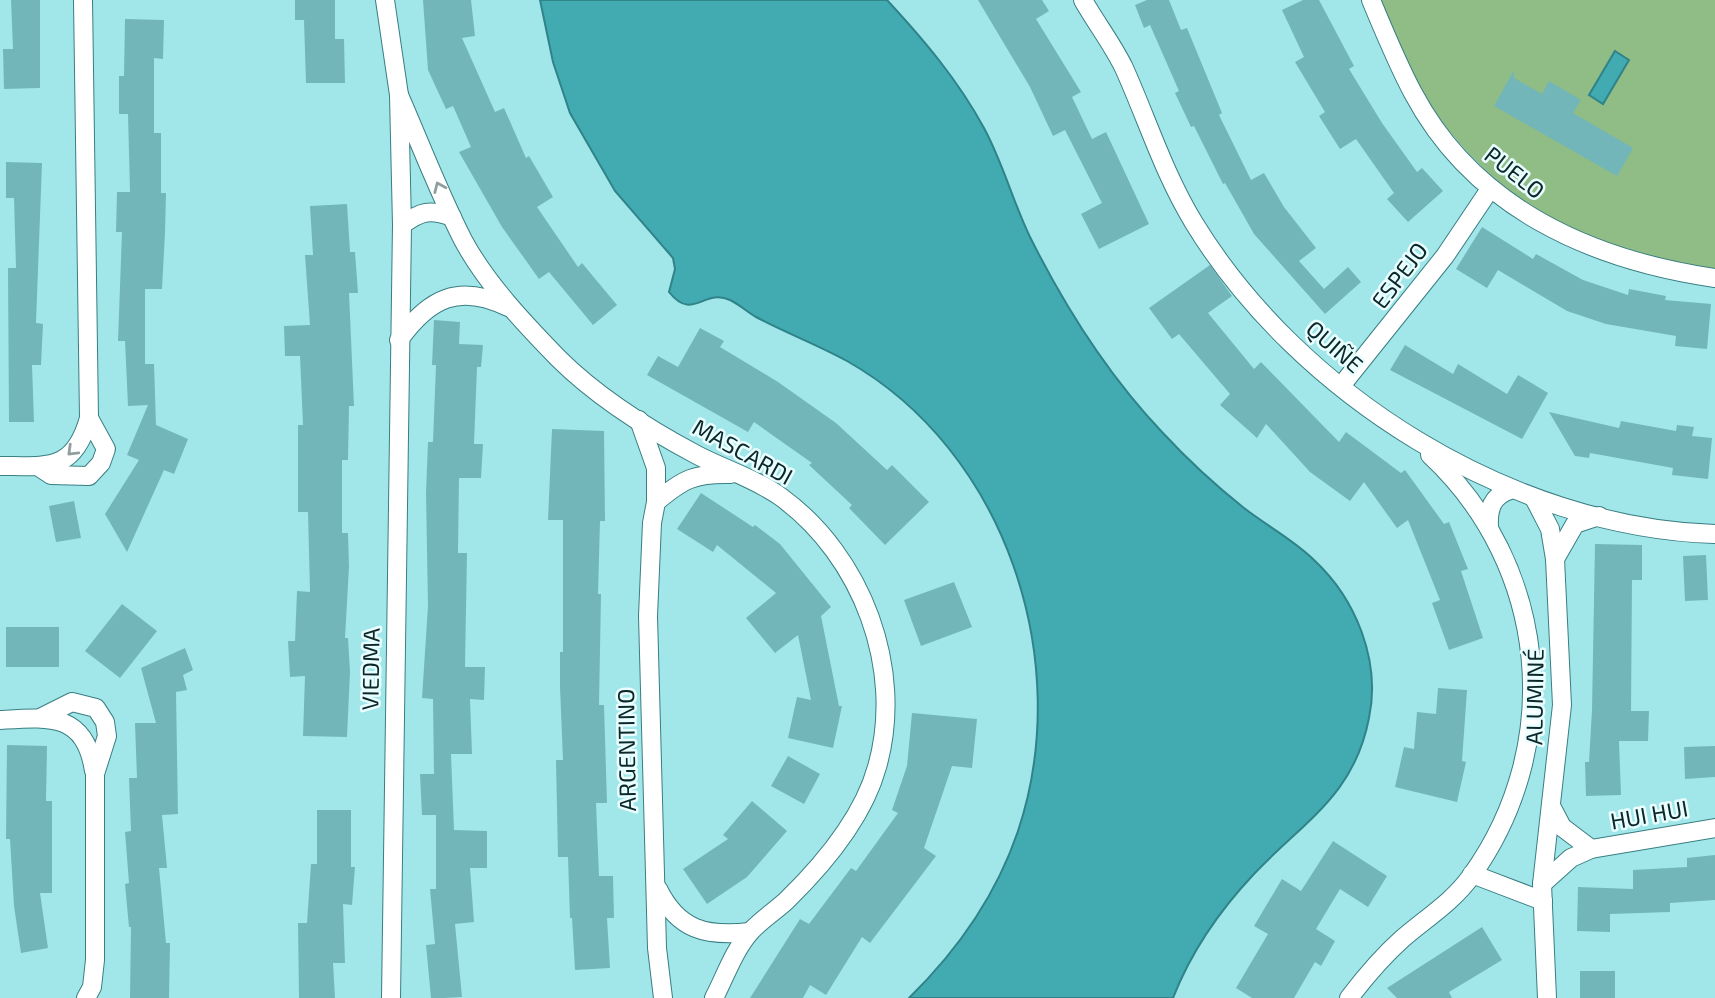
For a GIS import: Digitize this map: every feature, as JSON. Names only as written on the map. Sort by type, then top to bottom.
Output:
[{"type":"street","points":[[0,466],[39,467],[59,463],[76,452],[89,418],[83,0]]},
{"type":"street","points":[[385,0],[399,95],[401,276],[408,292],[418,299],[436,301],[463,296],[487,297],[512,308]]},
{"type":"street","name":"QUIÑE","points":[[1083,0],[1122,65],[1170,177],[1206,241],[1227,270],[1283,333],[1341,386],[1409,435],[1466,469],[1510,490],[1599,516],[1658,528],[1715,534]]},
{"type":"street","name":"PUELO","points":[[1371,0],[1413,94],[1449,146],[1490,189],[1546,226],[1590,247],[1634,263],[1715,278]]},
{"type":"street","points":[[399,95],[452,217],[477,261],[477,278],[473,288],[463,296]]},
{"type":"street","name":"ESPEJO","points":[[1341,386],[1437,267],[1490,189]]},
{"type":"street","points":[[402,225],[419,212],[435,211],[452,217]]},
{"type":"street","name":"MASCARDI","points":[[477,261],[512,308],[560,360],[600,394],[639,420],[779,495],[802,514],[852,577],[866,605],[883,663],[887,708],[877,769],[863,802],[825,860],[787,900],[750,932]]},
{"type":"street","name":"VIEDMA","points":[[392,997],[401,276]]},
{"type":"street","points":[[399,340],[418,315],[436,301]]},
{"type":"street","points":[[39,467],[51,475],[89,477],[101,463],[106,449],[89,418]]},
{"type":"street","name":"ARGENTINO","points":[[639,420],[656,468],[648,616],[654,882],[657,948],[663,998]]},
{"type":"street","points":[[1349,998],[1373,967],[1456,895],[1497,834],[1514,793],[1524,758],[1530,707],[1531,653],[1525,611],[1508,564],[1489,527],[1456,482],[1409,435]]},
{"type":"street","points":[[656,502],[690,477],[707,473],[736,474]]},
{"type":"street","points":[[1489,527],[1488,511],[1494,500],[1510,490]]},
{"type":"street","name":"ALUMINÉ","points":[[1534,498],[1550,528],[1555,559],[1562,705],[1542,892],[1547,998]]},
{"type":"street","points":[[1555,559],[1575,524],[1599,516]]},
{"type":"street","points":[[42,717],[72,702],[96,708],[105,722],[107,736],[95,774]]},
{"type":"street","points":[[0,720],[42,717],[61,720],[85,739],[91,751],[95,774],[95,960],[91,995]]},
{"type":"street","points":[[1472,874],[1542,892],[1571,858],[1591,849],[1562,827],[1551,806]]},
{"type":"street","name":"HUI HUI","points":[[1591,849],[1715,828]]},
{"type":"street","points":[[654,882],[668,909],[687,925],[725,935],[750,932]]},
{"type":"street","points":[[713,997],[750,932]]},
{"type":"green space","points":[[1377,0],[1715,0],[1715,269],[1670,264],[1587,238],[1548,218],[1513,193],[1480,165],[1450,132],[1424,96]]},
{"type":"water","points":[[540,0],[887,0],[940,61],[974,110],[991,141],[1024,224],[1044,263],[1106,364],[1142,410],[1181,452],[1244,508],[1306,553],[1342,593],[1362,632],[1371,675],[1372,696],[1362,745],[1352,768],[1325,805],[1254,874],[1218,917],[1188,964],[1173,998],[909,998],[959,942],[987,900],[1018,831],[1034,766],[1038,698],[1031,631],[1014,566],[986,504],[949,448],[902,400],[847,361],[756,317],[730,300],[712,298],[692,305],[677,300],[669,292],[675,269],[673,258],[615,191],[570,113],[553,62]]},
{"type":"water","points":[[1615,51],[1629,60],[1603,104],[1589,95]]},
{"type":"building","points":[[11,0],[40,0],[40,88],[4,89],[3,49],[13,49]]},
{"type":"building","points":[[295,0],[335,0],[335,39],[344,39],[345,83],[306,83],[304,20],[295,20]]},
{"type":"building","points":[[423,0],[471,0],[475,36],[462,38],[495,112],[504,108],[526,158],[529,156],[553,197],[537,207],[578,267],[582,263],[617,305],[593,325],[549,272],[539,279],[502,227],[459,152],[471,147],[453,106],[446,109],[428,70]]},
{"type":"building","points":[[978,0],[1042,0],[1049,11],[1036,19],[1081,92],[1072,97],[1092,139],[1106,132],[1149,224],[1099,249],[1081,214],[1102,203],[1065,130],[1053,136],[1030,87]]},
{"type":"building","points":[[1147,0],[1169,0],[1181,30],[1187,28],[1222,113],[1219,115],[1251,180],[1264,173],[1284,207],[1316,248],[1299,261],[1324,289],[1348,267],[1361,282],[1325,314],[1254,234],[1225,183],[1223,184],[1175,93],[1179,91],[1150,25],[1144,28],[1135,5]]},
{"type":"building","points":[[1303,0],[1319,0],[1354,66],[1349,69],[1382,123],[1417,172],[1422,168],[1443,191],[1408,222],[1387,199],[1394,193],[1356,139],[1340,149],[1319,116],[1325,112],[1295,62],[1304,57],[1282,10]]},
{"type":"building","points":[[125,19],[164,20],[163,59],[154,58],[154,133],[161,133],[161,193],[166,193],[162,289],[145,289],[145,364],[154,364],[156,425],[188,439],[174,474],[164,470],[127,552],[105,514],[139,460],[127,455],[148,405],[128,406],[125,341],[118,341],[122,232],[116,232],[117,192],[130,192],[128,114],[119,114],[119,76],[124,76]]},
{"type":"building","points":[[1514,70],[1514,78],[1542,94],[1549,81],[1581,100],[1573,113],[1633,148],[1617,176],[1494,106]]},
{"type":"building","points":[[6,162],[42,163],[36,323],[43,324],[41,365],[32,365],[34,422],[9,422],[8,268],[16,268],[14,198],[6,198]]},
{"type":"building","points":[[347,204],[350,252],[355,252],[358,293],[349,293],[354,406],[349,406],[348,460],[342,460],[342,533],[348,533],[349,567],[345,638],[348,638],[350,672],[347,737],[303,736],[305,676],[290,677],[288,641],[295,641],[297,591],[310,592],[308,512],[298,512],[298,425],[303,425],[300,356],[285,356],[284,326],[310,325],[305,255],[313,255],[310,206]]},
{"type":"building","points":[[1482,227],[1533,259],[1536,254],[1583,280],[1628,295],[1629,289],[1666,296],[1665,300],[1711,304],[1707,349],[1675,346],[1676,336],[1606,324],[1567,311],[1498,270],[1487,288],[1456,269]]},
{"type":"building","points":[[1210,265],[1232,296],[1208,313],[1254,369],[1261,362],[1339,442],[1346,432],[1401,473],[1405,470],[1444,524],[1449,522],[1468,569],[1461,571],[1483,638],[1449,650],[1432,603],[1440,600],[1408,520],[1397,528],[1364,482],[1350,501],[1310,472],[1266,424],[1257,438],[1220,405],[1230,394],[1179,334],[1172,339],[1149,308]]},
{"type":"building","points":[[434,320],[460,322],[459,344],[483,345],[481,367],[477,367],[474,444],[483,444],[481,478],[459,478],[458,553],[467,553],[465,667],[485,667],[484,700],[470,699],[472,754],[451,754],[454,830],[487,831],[487,868],[470,868],[474,922],[455,924],[462,997],[444,998],[431,998],[426,945],[435,944],[430,889],[436,889],[436,815],[422,815],[420,774],[434,774],[433,699],[422,698],[428,606],[428,442],[433,442],[436,365],[432,365]]},
{"type":"building","points":[[700,328],[724,341],[720,347],[778,382],[836,423],[887,470],[892,465],[929,502],[885,545],[849,508],[852,505],[809,465],[812,463],[754,422],[748,432],[647,375],[658,356],[678,367]]},
{"type":"building","points":[[1405,345],[1453,374],[1458,364],[1507,394],[1518,375],[1548,393],[1522,439],[1390,370]]},
{"type":"building","points":[[1549,412],[1619,428],[1621,421],[1676,431],[1677,425],[1694,427],[1692,436],[1712,438],[1708,479],[1672,475],[1673,468],[1590,453],[1589,458],[1575,456]]},
{"type":"building","points":[[552,429],[604,431],[605,521],[600,521],[598,594],[601,594],[599,705],[604,705],[607,803],[596,803],[599,876],[613,876],[614,918],[607,918],[610,968],[575,970],[568,857],[558,857],[556,760],[563,760],[560,652],[563,652],[563,520],[548,520]]},
{"type":"building","points":[[701,493],[753,527],[755,525],[780,544],[831,607],[821,616],[839,706],[842,706],[833,748],[788,738],[797,697],[811,700],[798,635],[775,653],[746,618],[776,593],[717,545],[713,552],[677,529]]},
{"type":"building","points":[[74,501],[81,538],[56,542],[49,506]]},
{"type":"building","points":[[1595,544],[1642,545],[1642,580],[1632,580],[1631,711],[1649,711],[1648,741],[1619,741],[1621,795],[1586,796],[1585,762],[1589,762],[1592,710]]},
{"type":"building","points":[[1706,555],[1708,600],[1685,601],[1683,556]]},
{"type":"building","points":[[954,582],[972,627],[921,646],[904,600]]},
{"type":"building","points":[[122,604],[157,631],[120,678],[85,651]]},
{"type":"building","points":[[6,627],[59,627],[59,667],[6,667]]},
{"type":"building","points":[[185,648],[193,670],[183,675],[187,690],[176,692],[178,814],[162,815],[167,868],[159,868],[166,943],[170,943],[169,998],[130,998],[131,927],[125,884],[129,883],[125,832],[131,831],[129,778],[137,778],[135,723],[156,723],[141,668]]},
{"type":"building","points":[[1438,688],[1467,690],[1462,761],[1466,762],[1457,802],[1395,787],[1404,747],[1414,749],[1417,712],[1436,714]]},
{"type":"building","points":[[912,713],[977,719],[972,768],[952,766],[924,848],[936,856],[870,943],[862,937],[826,995],[810,985],[803,998],[750,998],[800,919],[809,924],[851,868],[856,871],[898,813],[892,810],[907,766]]},
{"type":"building","points":[[7,745],[47,746],[46,801],[52,801],[52,893],[40,893],[48,948],[21,953],[14,906],[10,839],[6,839]]},
{"type":"building","points":[[1715,746],[1715,777],[1685,779],[1684,747]]},
{"type":"building","points":[[788,756],[820,774],[804,804],[771,786]]},
{"type":"building","points":[[752,801],[787,831],[747,877],[707,904],[683,869],[728,839],[723,835]]},
{"type":"building","points":[[317,810],[351,810],[351,867],[355,867],[352,905],[343,904],[345,963],[333,963],[335,998],[299,998],[298,923],[307,923],[311,864],[317,864]]},
{"type":"building","points":[[1333,841],[1387,876],[1368,907],[1340,889],[1316,929],[1335,941],[1321,966],[1315,962],[1294,998],[1252,998],[1236,988],[1268,934],[1254,926],[1282,879],[1301,891]]},
{"type":"building","points":[[1715,855],[1715,900],[1670,903],[1670,912],[1610,914],[1610,932],[1577,931],[1578,887],[1633,889],[1633,870],[1687,867],[1687,858]]},
{"type":"building","points":[[1482,927],[1502,960],[1449,992],[1452,998],[1397,998],[1387,988]]},
{"type":"building","points":[[1580,971],[1615,971],[1615,998],[1580,998]]}]
